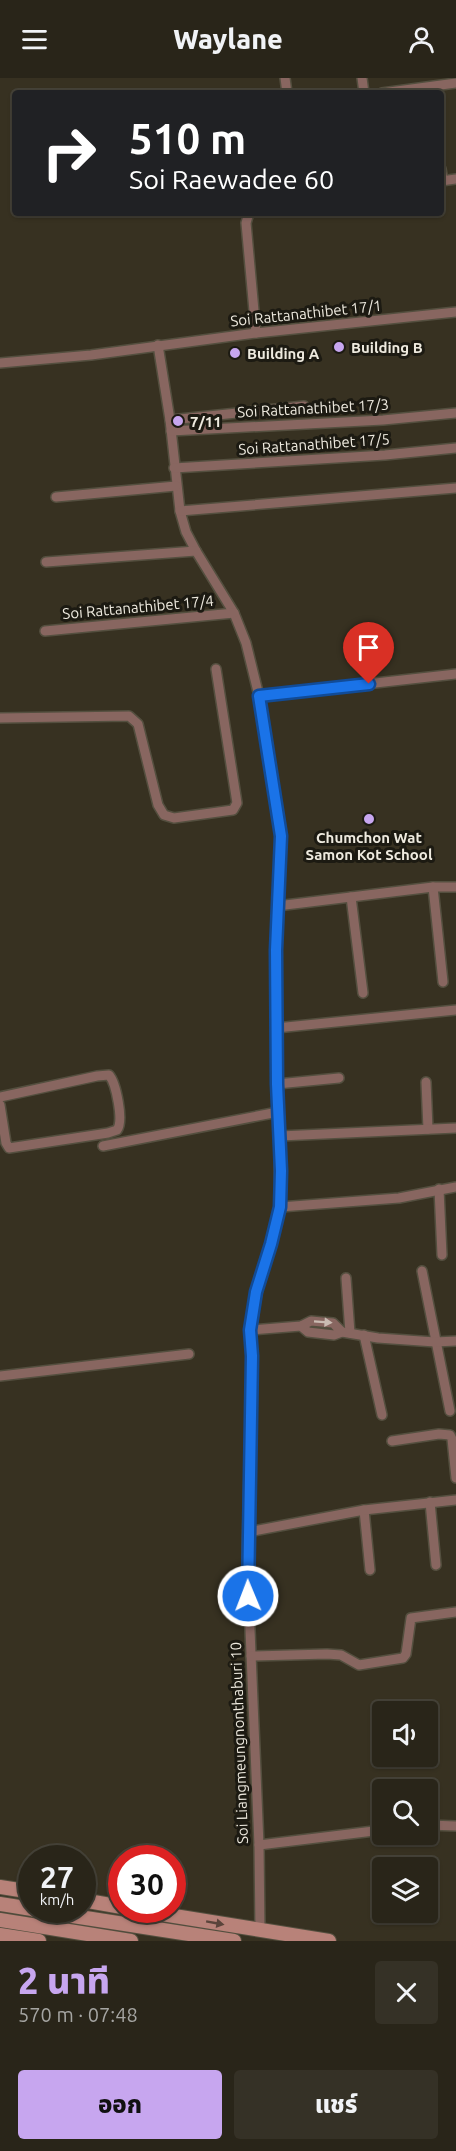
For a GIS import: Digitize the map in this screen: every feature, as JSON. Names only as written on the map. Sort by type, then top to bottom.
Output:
[{"type":"main road","points":[[0,1887],[18,1890]]},
{"type":"main road","points":[[0,1904],[18,1907]]},
{"type":"main road","points":[[186,1918],[329,1941]]},
{"type":"main road","points":[[96,1919],[234,1941]]},
{"type":"main road","points":[[0,1920],[131,1941]]},
{"type":"main road","points":[[0,1935],[39,1941]]},
{"type":"street","points":[[402,90],[456,83]]},
{"type":"street","points":[[248,216],[246,223],[256,333]]},
{"type":"street","name":"Soi Rattanathibet 17/1","points":[[0,363],[95,355],[256,333],[456,312]]},
{"type":"street","name":"Soi Liangmeungnonthaburi 10","points":[[158,345],[170,420],[180,512],[186,532],[234,613],[246,643],[259,696],[281,836],[277,906],[276,1028],[280,1207],[256,1292],[250,1330],[252,1356],[247,1558],[259,1845],[260,1931]]},
{"type":"street","points":[[170,420],[304,406]]},
{"type":"street","name":"Soi Rattanathibet 17/3","points":[[171,431],[383,420],[456,413]]},
{"type":"street","name":"Soi Rattanathibet 17/5","points":[[174,468],[385,455],[456,448]]},
{"type":"street","points":[[56,497],[176,486]]},
{"type":"street","points":[[180,512],[456,488]]},
{"type":"street","points":[[46,562],[196,551]]},
{"type":"street","name":"Soi Rattanathibet 17/4","points":[[45,631],[234,613]]},
{"type":"street","points":[[0,718],[129,716],[138,724],[158,805],[164,815],[174,818],[232,810],[237,803],[216,669]]},
{"type":"street","points":[[259,696],[456,674]]},
{"type":"street","points":[[277,906],[433,887],[456,887]]},
{"type":"street","points":[[433,887],[443,982]]},
{"type":"street","points":[[351,897],[363,993]]},
{"type":"street","points":[[276,1028],[456,1010]]},
{"type":"street","points":[[0,1097],[109,1075],[115,1088],[121,1123],[117,1130],[108,1133],[9,1148],[6,1143],[0,1105]]},
{"type":"street","points":[[277,1084],[339,1078]]},
{"type":"street","points":[[426,1082],[428,1128]]},
{"type":"street","points":[[103,1146],[278,1112]]},
{"type":"street","points":[[280,1136],[456,1128]]},
{"type":"street","points":[[280,1207],[399,1198],[456,1187]]},
{"type":"street","points":[[439,1189],[442,1255]]},
{"type":"street","points":[[422,1271],[450,1411]]},
{"type":"street","points":[[346,1278],[346,1332]]},
{"type":"street","points":[[250,1330],[301,1326],[311,1321],[333,1323],[346,1332],[364,1335],[435,1342],[456,1341]]},
{"type":"street","points":[[364,1335],[382,1415]]},
{"type":"street","points":[[0,1376],[189,1354]]},
{"type":"street","points":[[392,1441],[439,1434],[450,1435],[456,1478]]},
{"type":"street","points":[[249,1532],[364,1510],[456,1500]]},
{"type":"street","points":[[430,1502],[436,1565]]},
{"type":"street","points":[[364,1510],[370,1570]]},
{"type":"street","points":[[251,1656],[341,1655],[359,1665],[403,1658],[406,1654],[411,1618],[456,1612]]},
{"type":"street","points":[[438,1825],[456,1826]]},
{"type":"street","points":[[259,1845],[372,1831]]},
{"type":"place","name":"Building B","points":[[339,347]]},
{"type":"place","name":"Building A","points":[[235,353]]},
{"type":"place","name":"7/11","points":[[178,421]]},
{"type":"place","name":"Chumchon Wat Samon Kot School","points":[[369,819]]},
{"type":"route","points":[[248,1596],[252,1356],[250,1330],[256,1292],[280,1207],[281,1171],[276,1028],[277,906],[281,836],[259,696],[369,684]]}]
